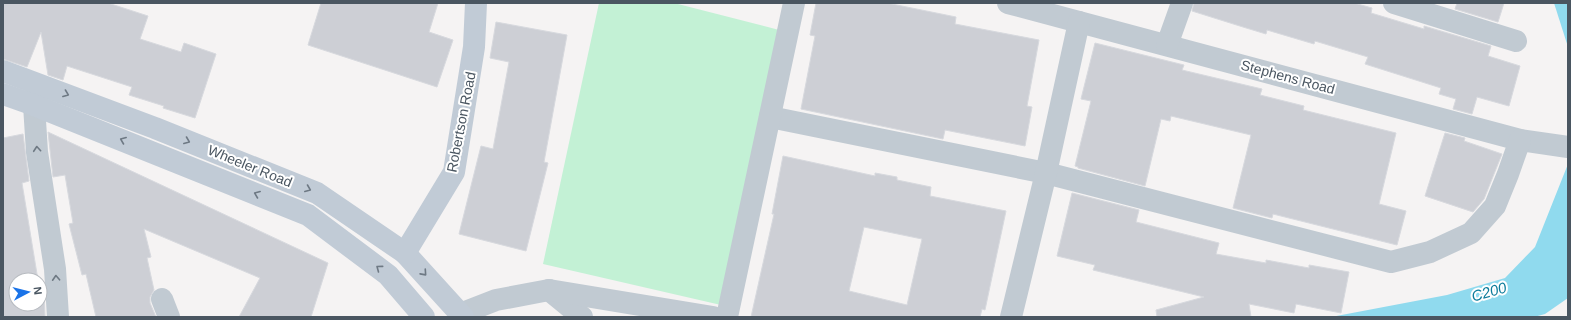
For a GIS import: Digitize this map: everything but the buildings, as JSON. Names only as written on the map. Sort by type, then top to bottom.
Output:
[{"type":"main road","name":"Robertson Road","points":[[405,253],[454,172],[474,47],[476,3]]},
{"type":"main road","name":"Wheeler Road","points":[[3,71],[155,128],[316,192],[405,253],[461,316]]},
{"type":"main road","name":"Wheeler Road","points":[[3,94],[148,150],[308,215],[388,275],[424,317]]},
{"type":"main road","points":[[148,150],[155,128]]},
{"type":"street","points":[[727,317],[794,3]]},
{"type":"street","name":"Stephens Road","points":[[1008,3],[1520,140],[1568,147]]},
{"type":"street","points":[[1167,45],[1182,3]]},
{"type":"street","points":[[1394,3],[1516,41]]},
{"type":"street","points":[[1011,317],[1046,173],[1079,22]]},
{"type":"street","points":[[38,84],[34,105],[38,152],[56,269],[58,317]]},
{"type":"street","points":[[770,117],[1046,173],[1391,262],[1430,252],[1471,233],[1495,206],[1520,140]]},
{"type":"street","points":[[461,316],[549,290],[713,317]]},
{"type":"street","points":[[549,290],[582,317]]},
{"type":"green space","points":[[599,3],[674,3],[783,31],[721,305],[543,264]]},
{"type":"water","points":[[1554,3],[1568,3],[1568,47]]},
{"type":"water","name":"C200","points":[[1568,164],[1568,298],[1545,314],[1534,317],[1331,317],[1447,295],[1505,278],[1535,247]]}]
